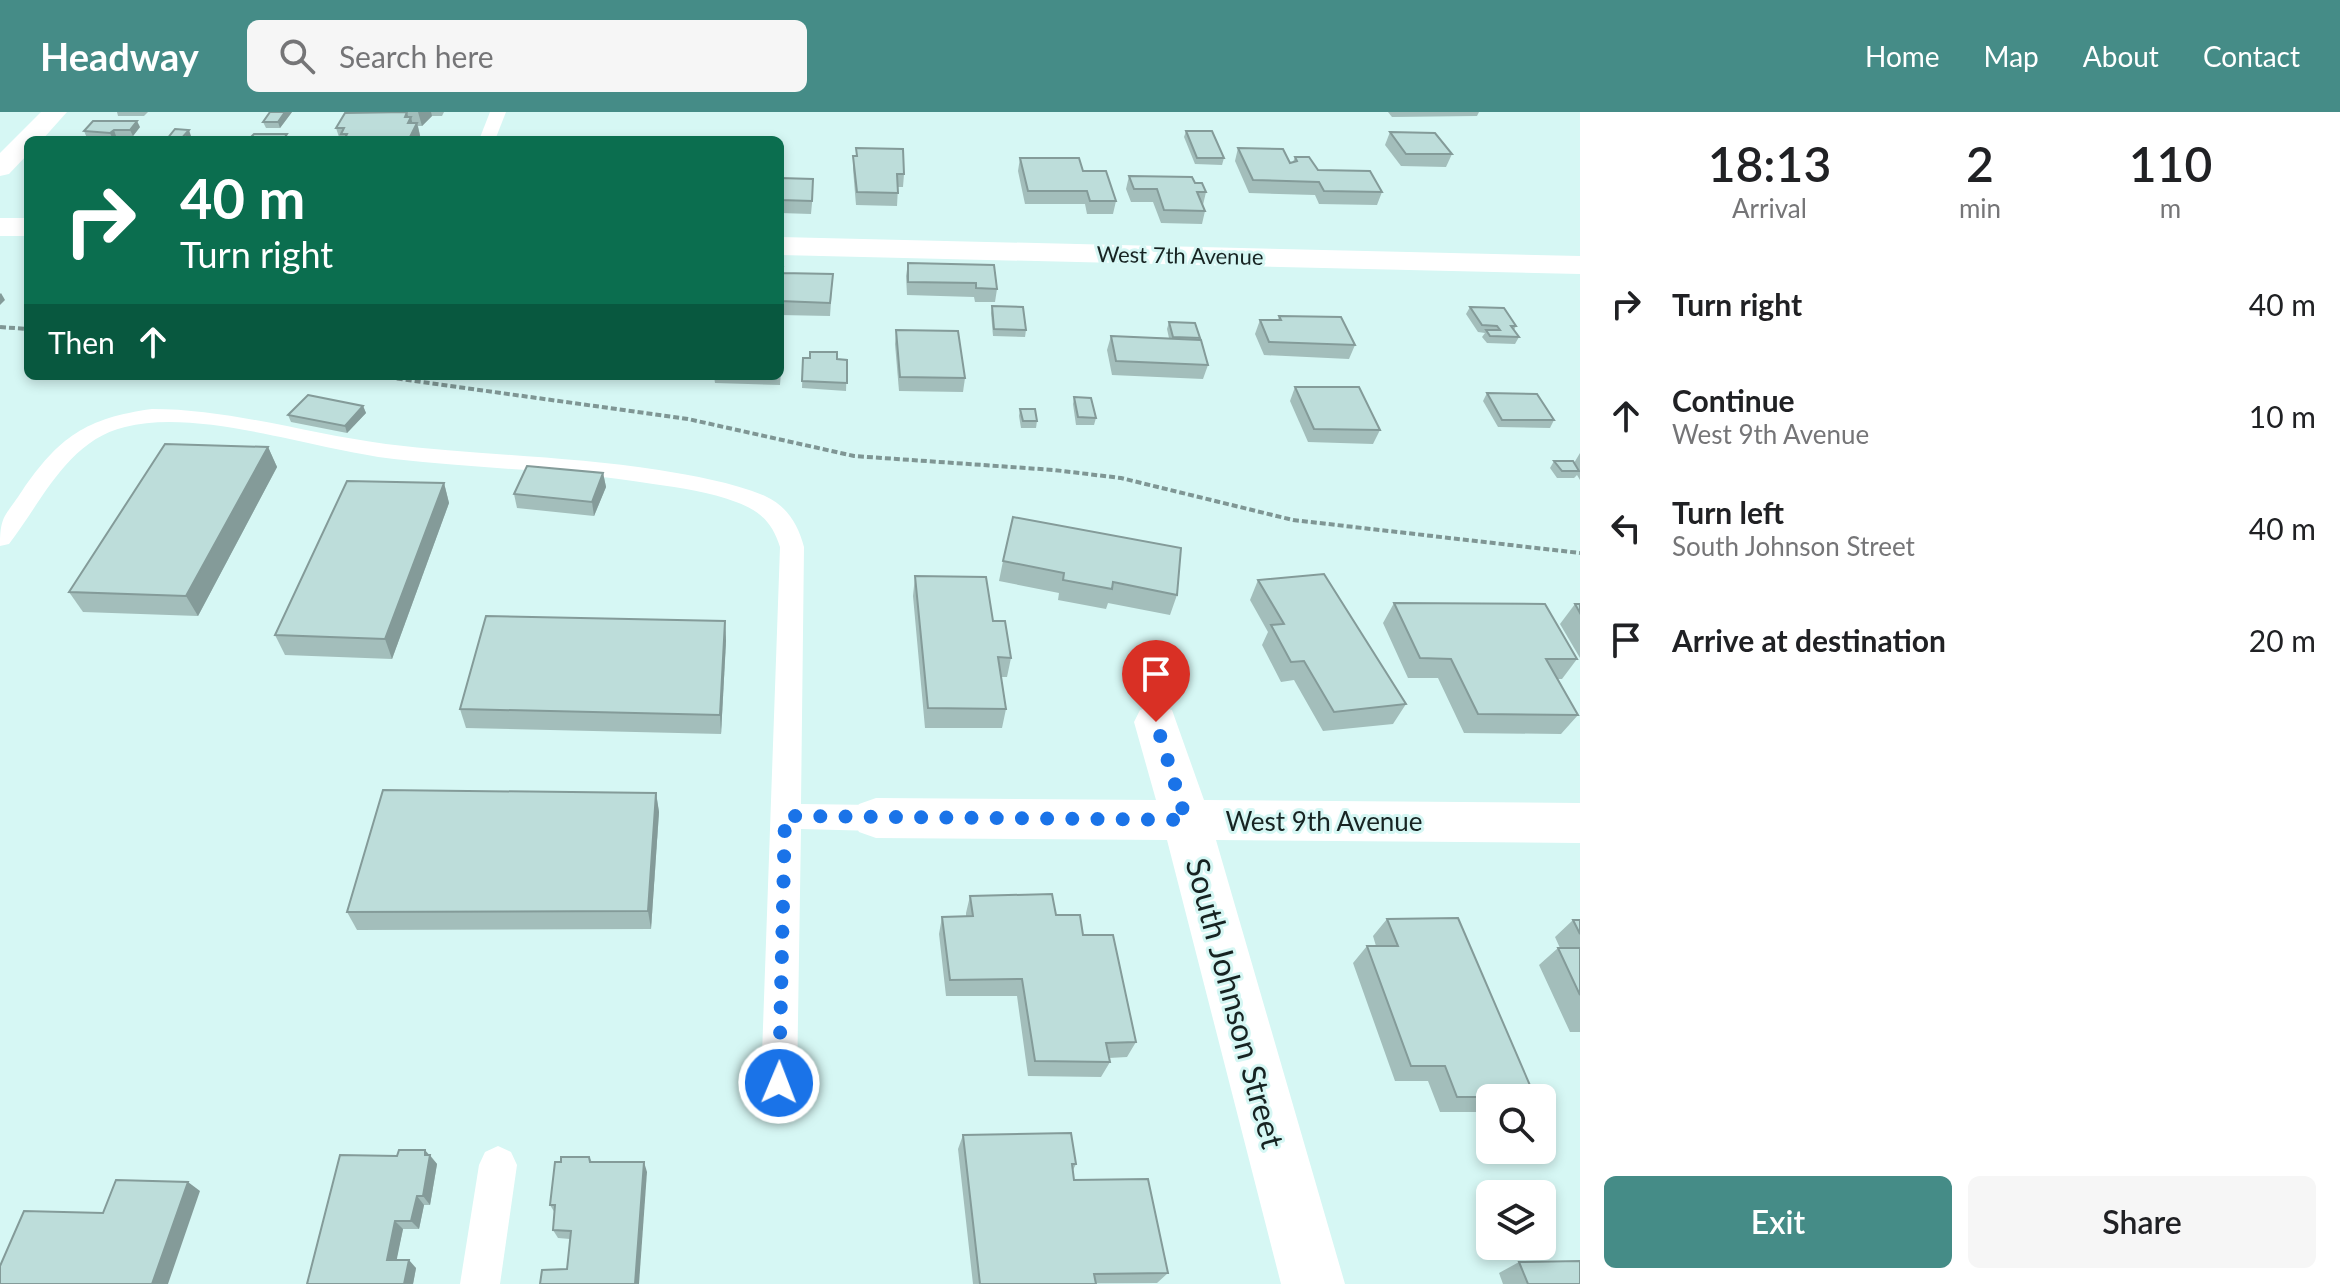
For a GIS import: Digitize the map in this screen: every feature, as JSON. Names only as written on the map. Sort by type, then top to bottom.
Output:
[{"type":"street","points":[[31,136],[55,112]]},
{"type":"street","points":[[0,168],[24,144]]},
{"type":"street","points":[[0,227],[24,227]]},
{"type":"street","name":"West 7th Avenue","points":[[784,246],[1580,265]]},
{"type":"street","name":"South Johnson Street","points":[[1156,722],[1186,820],[1313,1284]]},
{"type":"street","name":"West 9th Avenue","points":[[876,818],[1580,823]]},
{"type":"lane","points":[[489,136],[498,112]]},
{"type":"lane","points":[[0,538],[73,442],[94,429],[124,420],[151,417],[199,418],[274,428],[368,449],[644,474],[721,489],[778,514],[787,527],[792,547],[779,1083]]},
{"type":"lane","points":[[785,816],[876,818]]},
{"type":"lane","points":[[480,1284],[498,1165]]},
{"type":"path","points":[[0,327],[24,329]]},
{"type":"path","points":[[408,380],[674,416],[854,456],[1054,470],[1121,478],[1293,520],[1580,553]]},
{"type":"building","points":[[270,112],[285,112],[278,122],[263,122]]},
{"type":"building","points":[[407,112],[405,117],[411,117],[408,123],[417,123],[410,136],[346,136],[341,134],[344,128],[336,128],[345,113]]},
{"type":"building","points":[[93,121],[137,121],[130,130],[110,133],[84,131]]},
{"type":"building","points":[[175,129],[189,130],[184,136],[169,136]]},
{"type":"building","points":[[1186,131],[1212,131],[1224,158],[1197,158]]},
{"type":"building","points":[[1390,132],[1435,133],[1452,154],[1406,154]]},
{"type":"building","points":[[254,134],[287,134],[286,136],[252,136]]},
{"type":"building","points":[[856,148],[903,149],[904,174],[897,174],[898,193],[857,192],[853,156],[857,156]]},
{"type":"building","points":[[1238,148],[1283,149],[1290,163],[1297,161],[1295,157],[1309,157],[1318,170],[1370,171],[1382,192],[1324,191],[1319,182],[1253,180]]},
{"type":"building","points":[[1020,158],[1079,158],[1083,171],[1106,171],[1116,201],[1090,201],[1087,191],[1028,191]]},
{"type":"building","points":[[1129,176],[1192,177],[1195,183],[1202,183],[1206,192],[1197,192],[1205,211],[1164,210],[1157,189],[1134,189]]},
{"type":"building","points":[[784,178],[813,179],[812,201],[784,200]]},
{"type":"building","points":[[908,263],[994,265],[997,289],[976,288],[976,283],[908,282]]},
{"type":"building","points":[[784,273],[833,274],[830,303],[784,301]]},
{"type":"building","points":[[992,306],[1023,307],[1026,330],[994,329]]},
{"type":"building","points":[[1470,307],[1504,308],[1519,337],[1490,336],[1486,330],[1500,330],[1497,326],[1482,325]]},
{"type":"building","points":[[1279,316],[1341,317],[1355,345],[1269,342],[1260,320],[1281,320]]},
{"type":"building","points":[[1169,322],[1195,323],[1200,338],[1173,337]]},
{"type":"building","points":[[896,330],[958,331],[965,378],[900,377]]},
{"type":"building","points":[[1111,336],[1201,340],[1208,365],[1116,361]]},
{"type":"building","points":[[810,352],[837,352],[837,359],[847,360],[847,383],[802,381],[803,358],[810,358]]},
{"type":"building","points":[[1295,387],[1359,387],[1380,430],[1314,429]]},
{"type":"building","points":[[1487,393],[1537,394],[1554,420],[1502,420]]},
{"type":"building","points":[[308,395],[363,406],[345,426],[288,415]]},
{"type":"building","points":[[1074,397],[1091,398],[1096,418],[1078,417]]},
{"type":"building","points":[[1020,409],[1035,409],[1037,421],[1023,421]]},
{"type":"building","points":[[165,444],[268,447],[186,596],[69,592]]},
{"type":"building","points":[[1554,461],[1573,461],[1579,471],[1562,471]]},
{"type":"building","points":[[527,466],[603,473],[592,502],[514,494]]},
{"type":"building","points":[[347,481],[444,483],[385,639],[275,635]]},
{"type":"building","points":[[1013,517],[1181,548],[1177,595],[1113,582],[1112,589],[1063,580],[1064,573],[1003,561]]},
{"type":"building","points":[[1324,574],[1406,704],[1334,712],[1304,661],[1291,662],[1271,625],[1284,624],[1258,580]]},
{"type":"building","points":[[915,576],[986,577],[993,621],[1005,621],[1011,658],[998,657],[1006,709],[928,708]]},
{"type":"building","points":[[1394,603],[1545,604],[1577,659],[1546,659],[1578,715],[1478,714],[1451,659],[1420,658]]},
{"type":"building","points":[[486,616],[725,621],[720,715],[460,709]]},
{"type":"building","points":[[383,790],[656,793],[648,911],[347,912]]},
{"type":"building","points":[[1052,894],[1056,915],[1080,915],[1083,935],[1113,935],[1136,1042],[1106,1043],[1110,1062],[1035,1061],[1022,979],[950,980],[942,917],[973,916],[970,896]]},
{"type":"building","points":[[1458,918],[1529,1084],[1476,1084],[1476,1097],[1457,1097],[1445,1066],[1411,1066],[1367,946],[1398,946],[1387,919]]},
{"type":"building","points":[[1573,920],[1580,920],[1580,934]]},
{"type":"building","points":[[1558,948],[1580,948],[1580,995]]},
{"type":"building","points":[[1071,1133],[1076,1164],[1072,1164],[1074,1180],[1148,1179],[1168,1273],[1094,1274],[1096,1284],[980,1284],[963,1135]]},
{"type":"building","points":[[399,1150],[425,1150],[425,1155],[430,1155],[423,1196],[417,1196],[411,1221],[395,1221],[387,1260],[409,1260],[404,1284],[307,1284],[340,1155],[397,1156]]},
{"type":"building","points":[[561,1157],[589,1157],[590,1162],[644,1162],[635,1284],[540,1284],[542,1270],[567,1269],[571,1231],[553,1230],[555,1205],[550,1205],[555,1162],[561,1162]]},
{"type":"building","points":[[116,1180],[188,1182],[152,1284],[0,1284],[0,1266],[24,1211],[103,1213]]},
{"type":"building","points":[[1580,1261],[1580,1284],[1528,1284],[1519,1262]]},
{"type":"route","points":[[779,1083],[785,816],[1186,820],[1156,722]]}]
